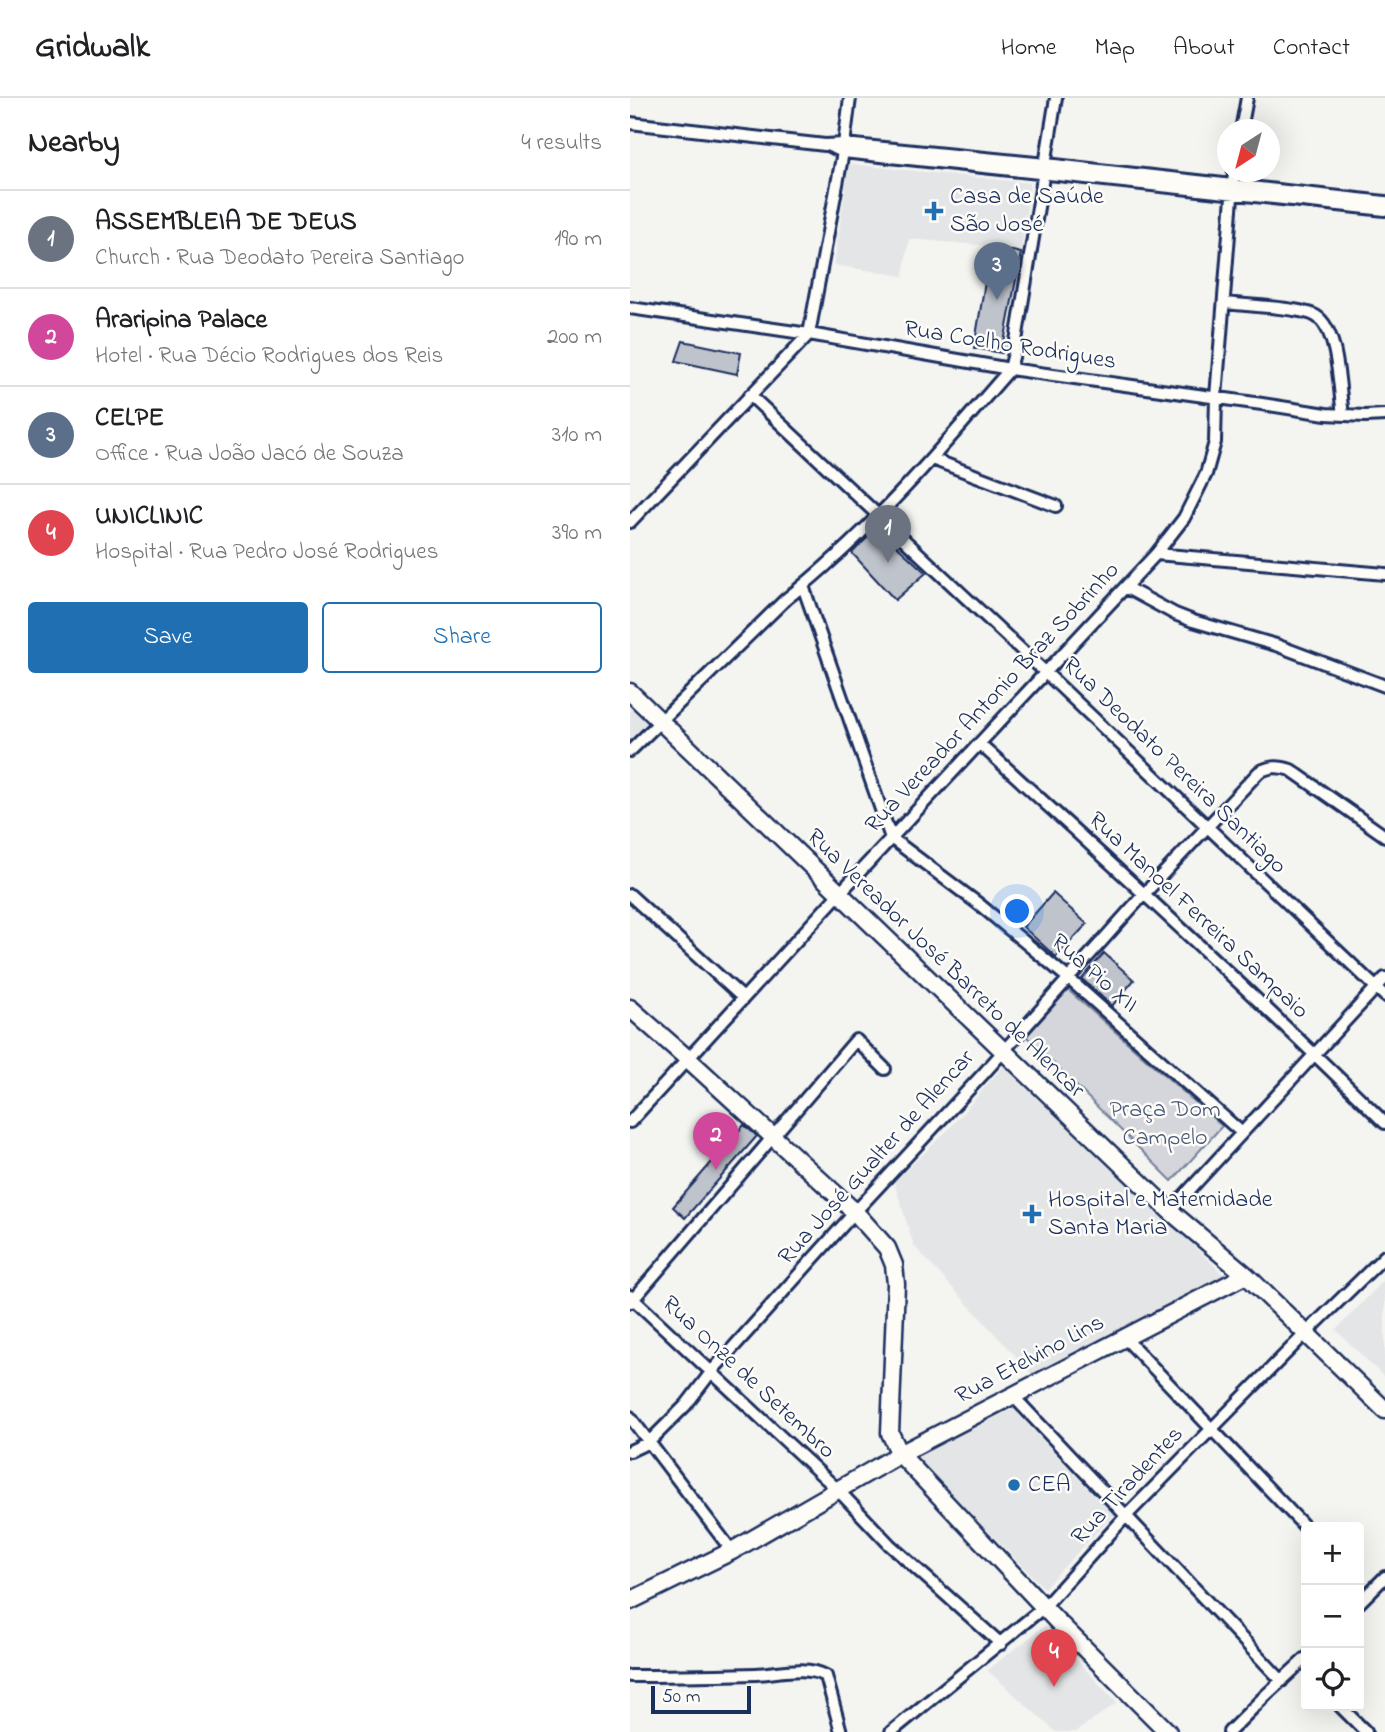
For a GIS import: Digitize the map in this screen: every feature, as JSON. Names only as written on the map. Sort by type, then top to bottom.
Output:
[{"type":"main road","name":"Rua Vereador José Barreto de Alencar","points":[[630,692],[1170,1211],[1246,1275],[1385,1410]]},
{"type":"main road","points":[[630,1008],[855,1212],[887,1248],[894,1265],[896,1284],[890,1433],[900,1454],[1044,1607],[1168,1732]]},
{"type":"main road","name":"Rua Etelvino Lins","points":[[630,1601],[732,1552],[900,1454],[1246,1275]]},
{"type":"street","points":[[630,522],[810,334],[850,98]]},
{"type":"street","points":[[630,751],[785,600],[879,515],[1010,369],[1056,98]]},
{"type":"street","points":[[1243,119],[1247,98]]},
{"type":"street","points":[[630,137],[633,123],[1232,189],[1385,210]]},
{"type":"street","name":"Rua Vereador Antonio Braz Sobrinho","points":[[630,1122],[1156,554],[1184,518],[1206,474],[1215,442],[1233,182]]},
{"type":"street","points":[[1232,189],[1385,202]]},
{"type":"street","points":[[1224,303],[1297,311],[1315,315],[1322,321],[1334,342],[1342,415]]},
{"type":"street","name":"Rua Coelho Rodrigues","points":[[630,308],[810,334],[1010,369],[1326,414],[1385,415]]},
{"type":"street","name":"Rua Deodato Pereira Santiago","points":[[750,395],[1385,996]]},
{"type":"street","points":[[932,459],[1056,506]]},
{"type":"street","points":[[1156,554],[1385,574]]},
{"type":"street","points":[[803,586],[891,838]]},
{"type":"street","points":[[1125,587],[1193,621],[1276,645],[1385,686]]},
{"type":"street","name":"Rua Manoel Ferreira Sampaio","points":[[980,744],[1145,893],[1385,1123]]},
{"type":"street","name":"Rua José Gualter de Alencar","points":[[630,1451],[649,1442],[687,1405],[712,1371],[855,1212],[1145,893],[1259,772],[1280,766],[1291,770],[1385,836]]},
{"type":"street","name":"Rua Pio XII","points":[[891,838],[980,905],[1068,978],[1242,1133]]},
{"type":"street","points":[[630,895],[743,998]]},
{"type":"street","points":[[1170,1211],[1385,978]]},
{"type":"street","points":[[631,1299],[856,1041],[885,1069]]},
{"type":"street","name":"Rua Tiradentes","points":[[891,1732],[1044,1607],[1126,1516],[1385,1256]]},
{"type":"street","name":"Rua Onze de Setembro","points":[[631,1299],[838,1490],[890,1545],[1001,1644]]},
{"type":"street","points":[[1124,1337],[1301,1523]]},
{"type":"street","points":[[1013,1396],[1282,1681]]},
{"type":"street","points":[[630,1417],[732,1552]]},
{"type":"street","points":[[1364,1599],[1379,1587]]},
{"type":"street","points":[[1229,1732],[1301,1666]]},
{"type":"street","points":[[630,1676],[813,1671],[826,1676],[841,1732]]},
{"type":"street","points":[[1345,1711],[1366,1732]]},
{"type":"shaded area","name":"Casa de Saúde São José","points":[[849,164],[1030,183],[1021,253],[991,246],[909,239],[903,276],[834,265]]},
{"type":"shaded area","points":[[630,705],[648,722],[630,739]]},
{"type":"shaded area","name":"Hospital e Maternidade Santa Maria","points":[[1005,1064],[1226,1277],[1032,1374],[914,1246],[894,1182],[948,1130]]},
{"type":"shaded area","points":[[1385,1279],[1385,1378],[1336,1330]]},
{"type":"shaded area","name":"CEA","points":[[1013,1409],[1113,1515],[1044,1588],[914,1456]]},
{"type":"shaded area","points":[[1045,1626],[1117,1703],[1075,1732],[1056,1732],[987,1670]]},
{"type":"green space","name":"Praça Dom Campelo","points":[[1068,990],[1222,1126],[1172,1181],[1026,1036]]},
{"type":"building","points":[[991,246],[1021,253],[1002,353],[974,348]]},
{"type":"building","points":[[683,341],[741,353],[737,374],[676,361]]},
{"type":"building","points":[[877,528],[926,573],[895,600],[852,553]]},
{"type":"building","points":[[1053,893],[1087,924],[1056,957],[1023,927]]},
{"type":"building","points":[[1104,953],[1134,980],[1112,1006],[1082,979]]},
{"type":"building","points":[[744,1125],[757,1136],[685,1218],[673,1207]]},
{"type":"place","name":"Casa de Saúde São José","points":[[934,211]]},
{"type":"place","name":"CELPE","points":[[997,300]]},
{"type":"place","name":"ASSEMBLEIA DE DEUS","points":[[888,563]]},
{"type":"place","name":"Araripina Palace","points":[[716,1170]]},
{"type":"place","name":"Hospital e Maternidade Santa Maria","points":[[1032,1214]]},
{"type":"place","name":"CEA","points":[[1014,1485]]},
{"type":"place","name":"UNICLINIC","points":[[1054,1687]]}]
